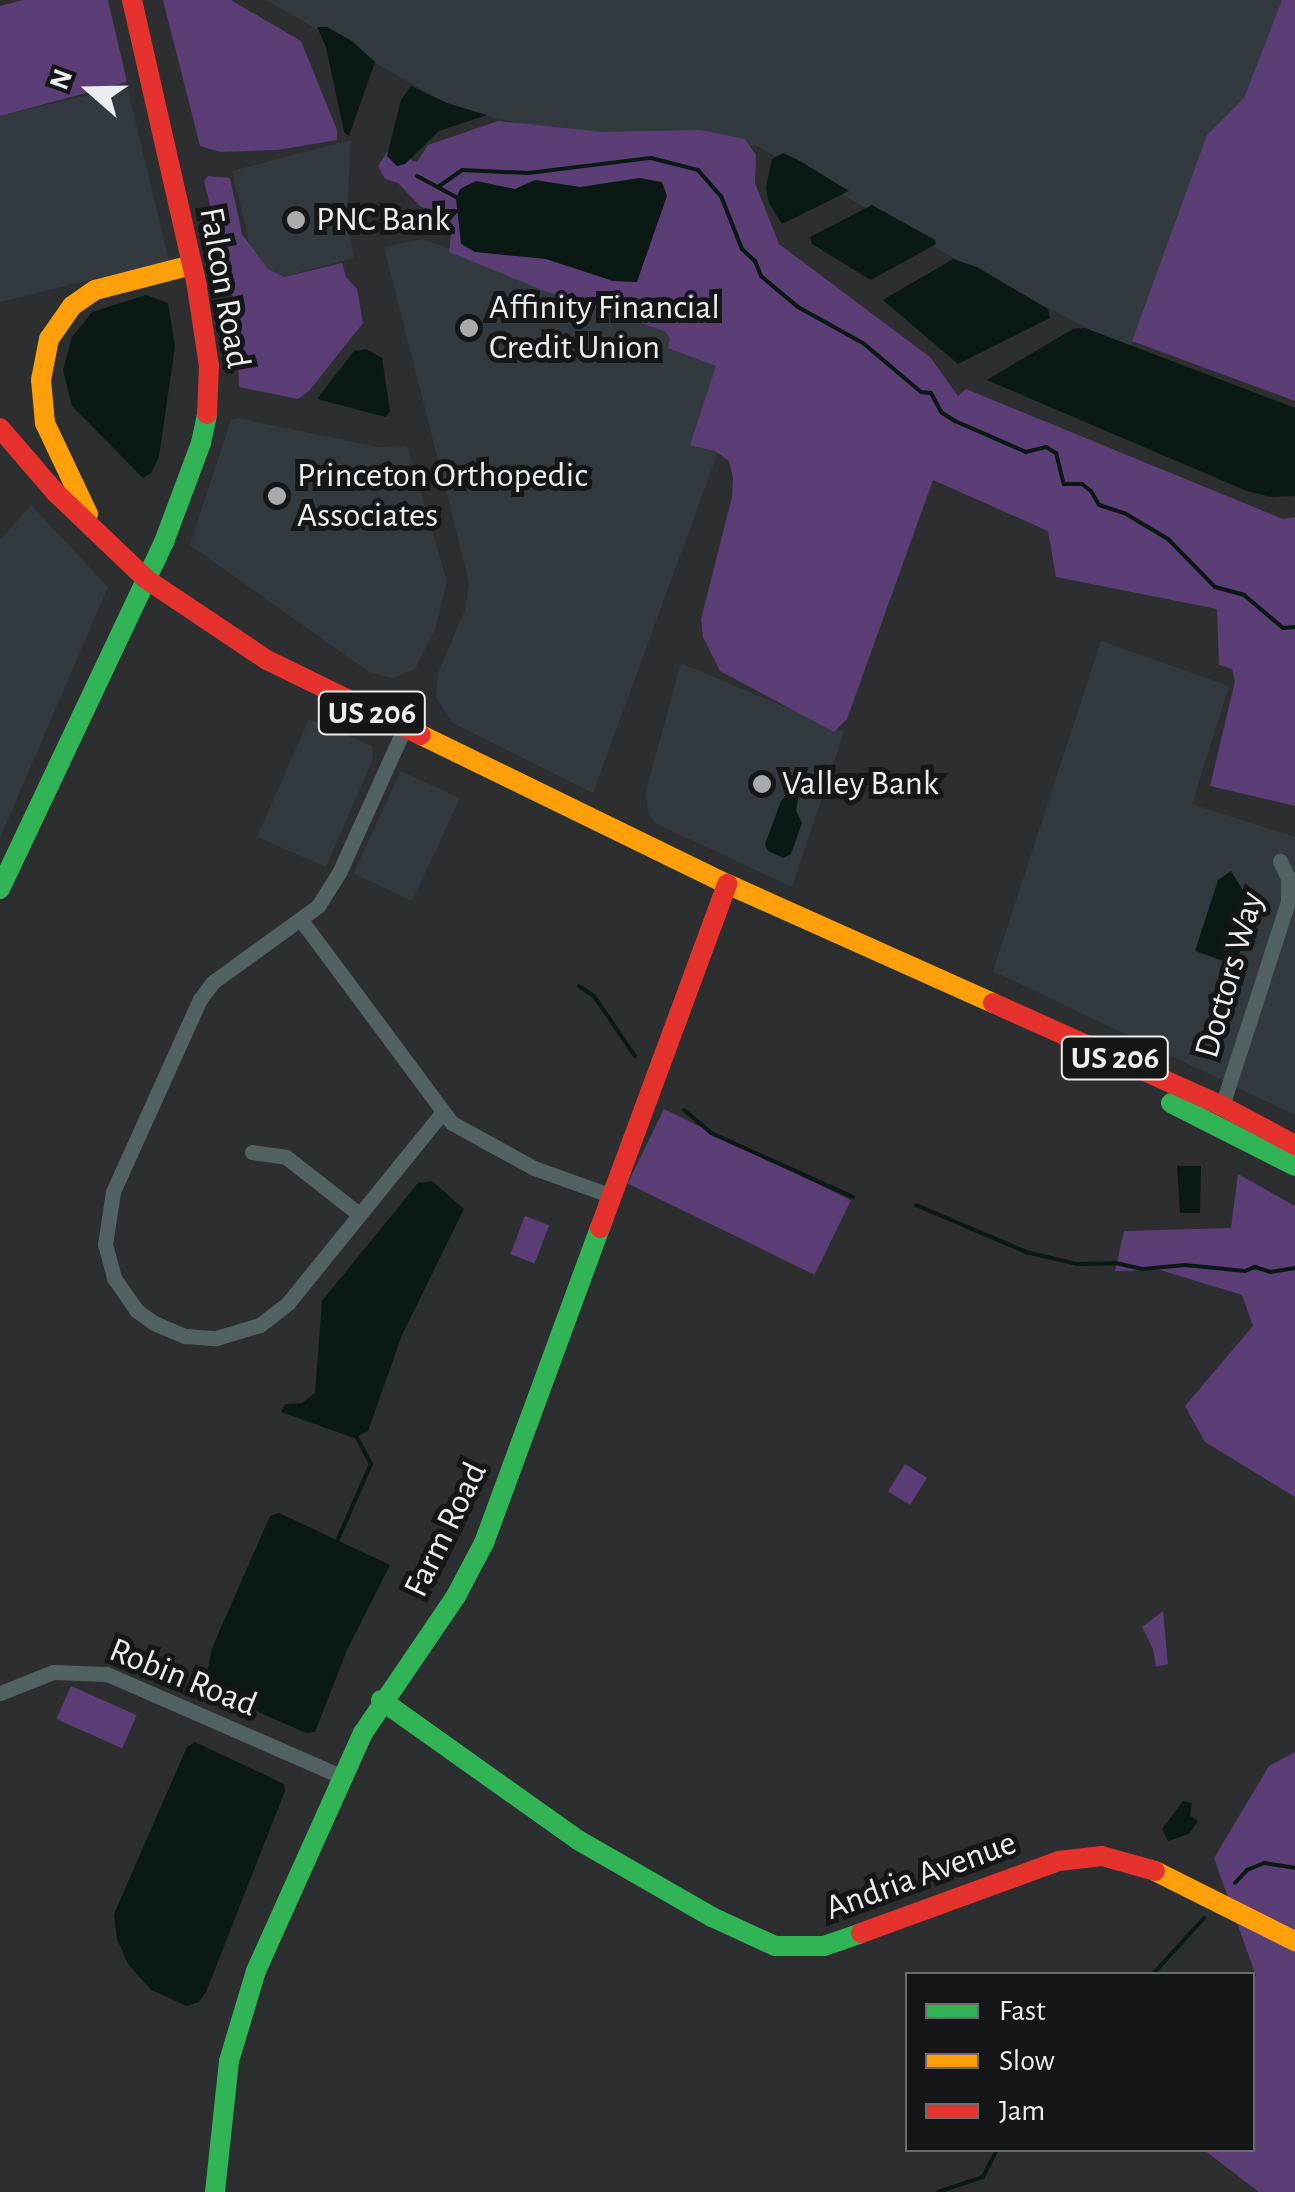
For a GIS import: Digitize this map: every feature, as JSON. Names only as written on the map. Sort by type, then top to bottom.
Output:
[{"type":"main road","name":"Falcon Road","points":[[0,889],[189,482],[209,402],[204,328],[192,265],[132,0]]},
{"type":"main road","points":[[100,538],[50,440],[41,394],[44,352],[63,316],[95,290],[192,265]]},
{"type":"main road","name":"US 206","points":[[0,428],[100,538],[146,580],[267,660],[727,884],[931,979],[1222,1106],[1295,1145]]},
{"type":"main road","name":"Farm Road","points":[[214,2192],[219,2131],[236,2032],[256,1971],[340,1776],[381,1700],[456,1596],[484,1543],[727,884]]},
{"type":"main road","name":"US 206","points":[[931,979],[1061,1050],[1295,1166]]},
{"type":"main road","name":"Andria Avenue","points":[[381,1700],[578,1840],[724,1923],[775,1946],[824,1946],[1059,1860],[1102,1856],[1162,1874],[1295,1941]]},
{"type":"street","points":[[404,729],[330,889],[300,920],[213,982],[200,1000],[113,1192],[105,1228],[108,1261],[122,1293],[154,1323],[186,1336],[229,1336],[276,1314],[442,1113]]},
{"type":"street","name":"Doctors Way","points":[[1222,1106],[1288,902],[1288,878],[1280,861]]},
{"type":"street","points":[[300,920],[442,1113],[468,1134],[534,1168],[612,1196]]},
{"type":"street","points":[[252,1152],[286,1157],[360,1214]]},
{"type":"street","name":"Robin Road","points":[[0,1693],[53,1672],[107,1674],[340,1776]]},
{"type":"shaded area","points":[[23,0],[108,0],[127,82],[0,116],[0,6]]},
{"type":"shaded area","points":[[163,0],[231,0],[301,41],[337,130],[337,140],[277,150],[221,152],[200,146]]},
{"type":"shaded area","points":[[266,0],[1282,0],[1244,98],[1207,135],[1129,349],[987,277],[757,146],[559,133],[456,109]]},
{"type":"shaded area","points":[[1282,0],[1295,0],[1295,401],[1132,341],[1207,135],[1244,98]]},
{"type":"shaded area","points":[[317,27],[327,27],[352,41],[375,62],[349,136],[344,132],[326,47]]},
{"type":"shaded area","points":[[127,86],[169,261],[0,302],[0,116]]},
{"type":"shaded area","points":[[411,86],[447,103],[487,115],[439,131],[405,164],[397,166],[387,156],[401,100]]},
{"type":"shaded area","points":[[498,121],[602,132],[700,130],[745,139],[756,155],[755,183],[779,244],[930,357],[958,396],[966,389],[1283,519],[1295,517],[1295,806],[1210,786],[1235,681],[1232,669],[1219,665],[1217,609],[1056,577],[1048,531],[933,480],[847,719],[834,732],[720,671],[703,637],[701,619],[732,497],[733,478],[729,461],[715,451],[690,445],[716,366],[668,348],[670,338],[665,331],[545,291],[449,252],[451,232],[444,212],[421,207],[398,183],[385,179],[378,166],[387,152],[417,162],[428,145]]},
{"type":"shaded area","points":[[351,140],[347,221],[354,258],[259,283],[232,171]]},
{"type":"shaded area","points":[[783,153],[849,191],[782,224],[769,203],[766,187],[772,159]]},
{"type":"shaded area","points":[[208,176],[230,178],[242,234],[268,269],[284,277],[342,263],[346,277],[357,289],[363,323],[309,391],[298,399],[239,387],[236,310],[204,181]]},
{"type":"shaded area","points":[[640,178],[662,182],[667,196],[637,282],[613,281],[546,259],[475,252],[461,244],[456,199],[460,189],[476,181],[515,189],[535,180],[580,187]]},
{"type":"shaded area","points":[[872,205],[936,244],[871,280],[812,244],[810,237]]},
{"type":"shaded area","points":[[423,239],[753,357],[593,793],[453,723],[436,697],[438,673],[465,610],[469,582],[384,247]]},
{"type":"shaded area","points":[[953,259],[977,267],[1048,309],[1050,318],[958,364],[883,300]]},
{"type":"shaded area","points":[[146,295],[168,303],[175,346],[159,457],[151,473],[143,478],[72,406],[63,370],[72,337],[92,312]]},
{"type":"shaded area","points":[[1085,328],[1295,408],[1295,496],[1271,497],[1247,491],[987,380],[1073,329]]},
{"type":"shaded area","points":[[366,349],[382,358],[390,411],[386,417],[317,399],[354,351]]},
{"type":"shaded area","points":[[237,418],[378,447],[407,446],[447,581],[435,630],[415,669],[393,678],[369,672],[190,545],[231,420]]},
{"type":"shaded area","points":[[31,505],[108,587],[0,838],[0,540]]},
{"type":"shaded area","points":[[1101,641],[1229,686],[1192,804],[1295,837],[1295,1115],[993,971]]},
{"type":"shaded area","points":[[681,663],[844,732],[792,887],[657,824],[648,814],[646,791]]},
{"type":"shaded area","points":[[309,719],[372,746],[373,759],[326,867],[257,837]]},
{"type":"shaded area","points":[[401,771],[460,798],[412,901],[353,873]]},
{"type":"shaded area","points":[[790,792],[799,795],[796,810],[802,823],[791,854],[783,858],[768,851],[765,844],[781,801]]},
{"type":"shaded area","points":[[1231,871],[1255,910],[1235,965],[1195,951],[1218,880]]},
{"type":"shaded area","points":[[664,1109],[851,1200],[815,1275],[628,1184]]},
{"type":"shaded area","points":[[1177,1166],[1201,1166],[1200,1213],[1180,1213]]},
{"type":"shaded area","points":[[1238,1174],[1295,1206],[1295,1497],[1205,1442],[1185,1406],[1253,1326],[1242,1295],[1160,1270],[1115,1271],[1124,1231],[1231,1228]]},
{"type":"shaded area","points":[[432,1181],[464,1209],[402,1335],[368,1431],[354,1438],[281,1412],[285,1404],[302,1403],[315,1393],[322,1301],[418,1183]]},
{"type":"shaded area","points":[[525,1216],[549,1225],[535,1264],[510,1254]]},
{"type":"shaded area","points":[[905,1464],[927,1478],[910,1505],[888,1491]]},
{"type":"shaded area","points":[[279,1513],[390,1565],[347,1650],[315,1732],[306,1733],[204,1688],[212,1648],[270,1516]]},
{"type":"shaded area","points":[[1163,1611],[1168,1664],[1156,1667],[1153,1649],[1142,1627]]},
{"type":"shaded area","points":[[71,1686],[137,1715],[122,1748],[56,1719]]},
{"type":"shaded area","points":[[195,1742],[284,1784],[285,1791],[206,1992],[199,2002],[187,2006],[151,1990],[128,1964],[117,1939],[114,1914],[187,1747]]},
{"type":"shaded area","points":[[1295,1752],[1295,2192],[1259,2192],[1207,2152],[1255,2152],[1256,1976],[1214,1858],[1269,1766]]},
{"type":"shaded area","points":[[1183,1801],[1192,1803],[1190,1816],[1198,1821],[1189,1834],[1168,1841],[1162,1829]]},
{"type":"waterway","points":[[438,187],[462,170],[528,173],[651,158],[698,170],[721,196],[742,249],[755,261],[761,276],[798,307],[863,343],[921,392],[931,393],[941,412],[955,421],[1026,452],[1046,447],[1056,453],[1064,484],[1082,484],[1099,505],[1126,514],[1168,539],[1215,587],[1244,595],[1283,628],[1295,627]]},
{"type":"waterway","points":[[417,176],[458,198]]},
{"type":"waterway","points":[[579,986],[594,996],[635,1056]]},
{"type":"waterway","points":[[684,1110],[711,1133],[853,1197]]},
{"type":"waterway","points":[[916,1205],[1026,1252],[1077,1264],[1116,1263],[1143,1269],[1185,1265],[1245,1271],[1255,1267],[1270,1272],[1295,1268]]},
{"type":"waterway","points":[[338,1539],[371,1464],[356,1436]]},
{"type":"waterway","points":[[1235,1883],[1247,1870],[1264,1863],[1295,1868]]},
{"type":"waterway","points":[[1155,1972],[1204,1918]]},
{"type":"waterway","points":[[938,2192],[983,2177],[996,2152]]},
{"type":"traffic: fast","points":[[0,889],[164,542],[201,443],[207,414]]},
{"type":"traffic: fast","points":[[1171,1103],[1295,1166]]},
{"type":"traffic: fast","points":[[215,2192],[229,2061],[256,1971],[363,1733],[456,1596],[484,1543],[600,1228]]},
{"type":"traffic: fast","points":[[381,1700],[578,1840],[712,1917],[775,1946],[824,1946],[861,1933]]},
{"type":"traffic: slow","points":[[88,514],[45,423],[41,380],[49,339],[72,306],[95,290],[192,265]]},
{"type":"traffic: slow","points":[[421,735],[727,884],[993,1003]]},
{"type":"traffic: slow","points":[[1155,1871],[1295,1941]]},
{"type":"traffic: jam","points":[[132,0],[197,287],[209,366],[207,414]]},
{"type":"traffic: jam","points":[[0,428],[55,492],[146,579],[267,660],[421,735]]},
{"type":"traffic: jam","points":[[600,1228],[727,884]]},
{"type":"traffic: jam","points":[[993,1003],[1222,1106],[1295,1145]]},
{"type":"traffic: jam","points":[[861,1933],[1059,1861],[1102,1856],[1155,1871]]},
{"type":"place","name":"PNC Bank","points":[[296,220]]},
{"type":"place","name":"Affinity Financial Credit Union","points":[[469,328]]},
{"type":"place","name":"Princeton Orthopedic Associates","points":[[277,496]]},
{"type":"place","name":"Valley Bank","points":[[762,784]]}]
